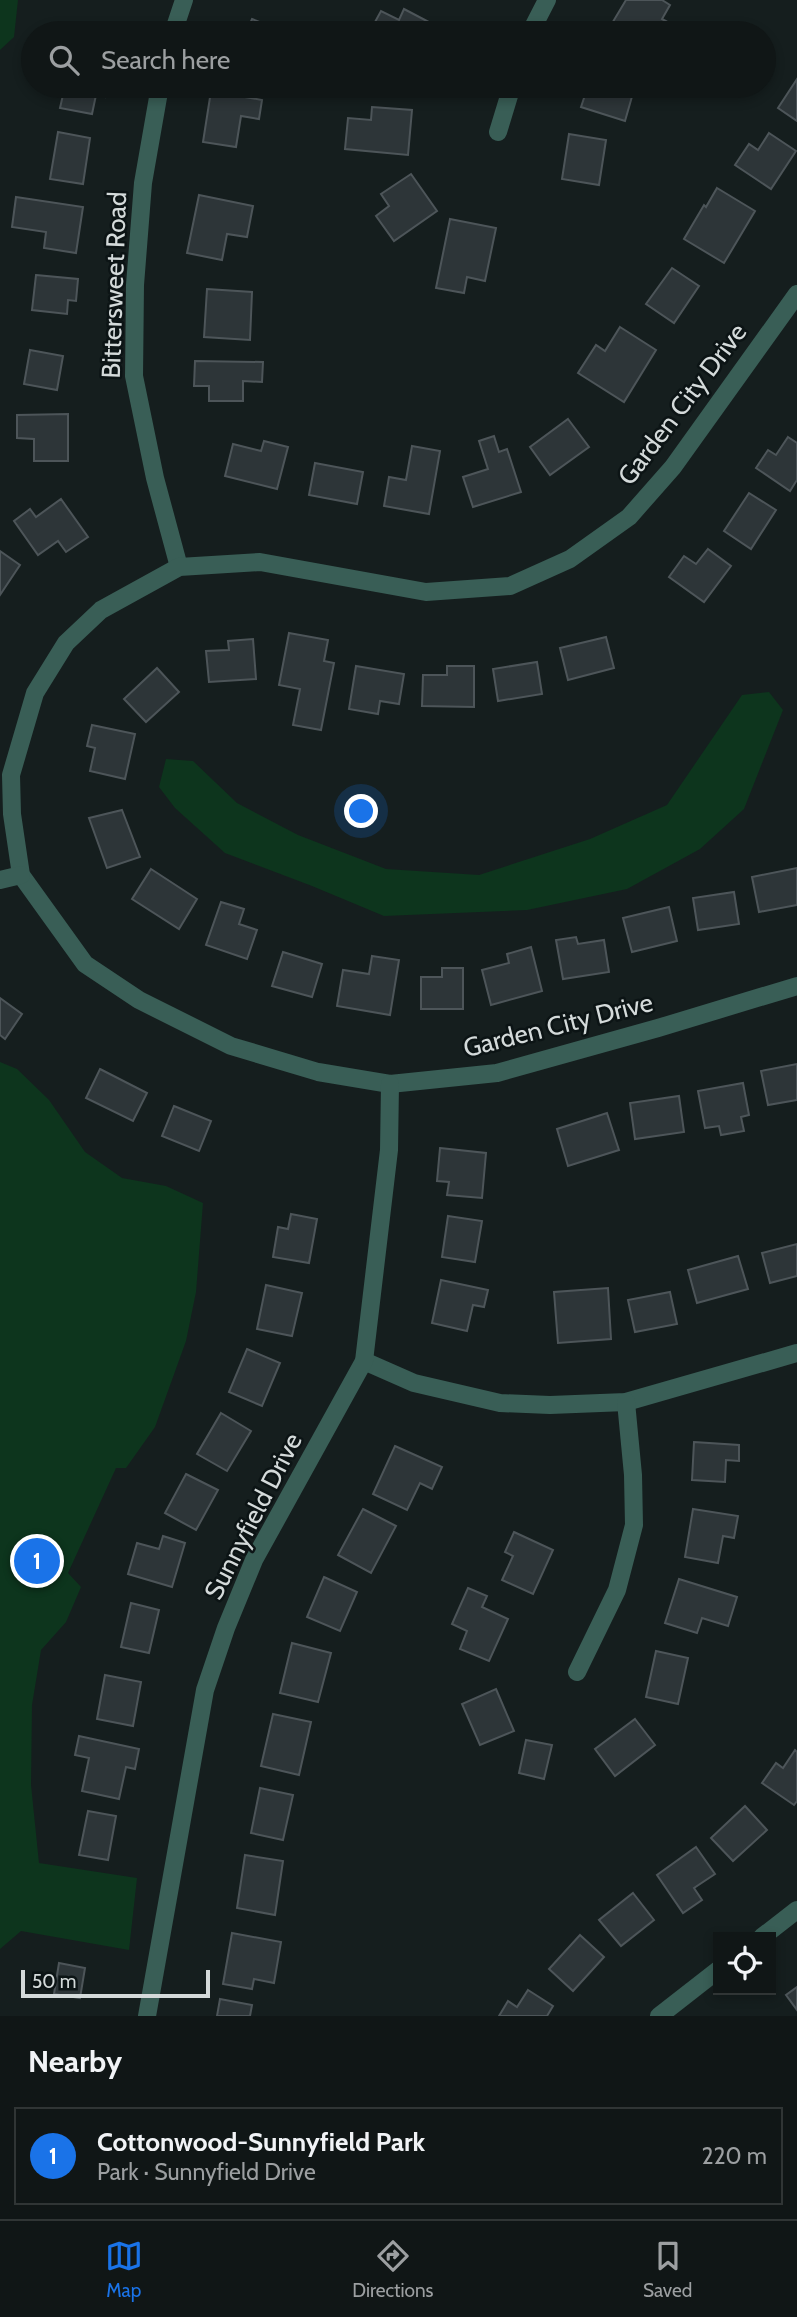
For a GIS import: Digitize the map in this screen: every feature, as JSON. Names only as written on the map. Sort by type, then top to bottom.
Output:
[{"type":"street","points":[[177,21],[184,0]]},
{"type":"street","points":[[536,21],[547,0]]},
{"type":"street","name":"Bittersweet Road","points":[[158,98],[143,183],[135,285],[134,376],[155,478],[179,567]]},
{"type":"street","points":[[498,132],[508,98]]},
{"type":"street","name":"Garden City Drive","points":[[797,294],[673,467],[629,517],[570,559],[510,586],[426,593],[260,562],[179,567],[101,610],[66,643],[35,693],[11,775],[12,814],[21,875],[85,964],[139,1000],[231,1046],[318,1072],[390,1084],[496,1073],[797,986]]},
{"type":"street","points":[[0,880],[21,875]]},
{"type":"street","name":"Sunnyfield Drive","points":[[147,2016],[205,1690],[226,1628],[254,1560],[364,1361],[390,1150],[390,1084]]},
{"type":"street","points":[[364,1361],[414,1383],[500,1403],[550,1405],[626,1402],[797,1353]]},
{"type":"street","points":[[577,1672],[617,1590],[634,1525],[626,1402]]},
{"type":"street","points":[[768,1932],[797,1910]]},
{"type":"street","points":[[659,2016],[713,1974]]},
{"type":"green space","points":[[0,0],[18,0],[14,37],[0,50]]},
{"type":"green space","points":[[769,692],[783,710],[744,809],[700,849],[627,889],[527,910],[384,916],[225,853],[175,808],[159,787],[166,759],[193,761],[237,803],[298,835],[386,869],[479,875],[590,839],[667,805],[742,695]]},
{"type":"green space","points":[[0,1062],[17,1069],[49,1100],[85,1152],[122,1178],[166,1186],[203,1203],[196,1292],[186,1341],[155,1427],[126,1468],[116,1468],[68,1573],[81,1587],[66,1622],[41,1650],[32,1705],[31,1785],[39,1863],[137,1878],[129,1950],[21,1931],[0,1949]]},
{"type":"building","points":[[626,0],[662,0],[670,5],[662,19],[666,21],[613,21]]},
{"type":"building","points":[[404,9],[427,21],[376,21],[381,11],[399,20]]},
{"type":"building","points":[[797,79],[797,121],[778,108]]},
{"type":"building","points":[[62,98],[95,98],[92,114],[60,108]]},
{"type":"building","points":[[210,98],[262,100],[259,119],[241,116],[236,147],[203,142]]},
{"type":"building","points":[[584,98],[632,98],[625,121],[581,107]]},
{"type":"building","points":[[372,107],[412,110],[408,155],[345,149],[348,118],[371,120]]},
{"type":"building","points":[[58,132],[90,138],[83,184],[50,179]]},
{"type":"building","points":[[769,133],[796,151],[771,189],[735,165],[749,144],[758,150]]},
{"type":"building","points":[[569,134],[606,140],[599,185],[562,179]]},
{"type":"building","points":[[411,174],[437,211],[394,241],[376,216],[389,206],[381,194]]},
{"type":"building","points":[[717,188],[755,211],[724,263],[684,239]]},
{"type":"building","points":[[199,195],[253,206],[247,237],[227,234],[222,260],[187,253]]},
{"type":"building","points":[[16,197],[83,207],[76,253],[44,248],[46,232],[12,227]]},
{"type":"building","points":[[450,219],[496,228],[485,281],[467,277],[464,293],[436,288]]},
{"type":"building","points":[[672,268],[699,286],[674,323],[646,304]]},
{"type":"building","points":[[36,275],[78,279],[76,301],[68,300],[67,314],[32,310]]},
{"type":"building","points":[[207,289],[252,292],[250,340],[204,337]]},
{"type":"building","points":[[620,327],[656,350],[624,402],[578,373],[596,345],[605,351]]},
{"type":"building","points":[[30,350],[63,356],[57,390],[24,384]]},
{"type":"building","points":[[195,361],[263,362],[262,382],[243,381],[243,401],[209,401],[209,386],[194,386]]},
{"type":"building","points":[[68,414],[68,461],[34,461],[34,439],[17,438],[17,415]]},
{"type":"building","points":[[568,419],[589,447],[550,475],[530,447]]},
{"type":"building","points":[[494,436],[499,452],[507,449],[521,492],[473,507],[463,477],[488,469],[479,441]]},
{"type":"building","points":[[788,437],[797,443],[797,480],[790,491],[756,468],[768,450],[776,455]]},
{"type":"building","points":[[264,441],[288,447],[277,489],[225,476],[233,444],[261,451]]},
{"type":"building","points":[[412,446],[440,451],[429,514],[384,506],[389,477],[406,480]]},
{"type":"building","points":[[315,463],[363,472],[357,504],[309,495]]},
{"type":"building","points":[[749,493],[776,510],[751,549],[724,531]]},
{"type":"building","points":[[61,499],[88,537],[66,552],[58,541],[38,555],[14,521],[30,509],[36,517]]},
{"type":"building","points":[[708,549],[731,566],[704,602],[669,577],[684,556],[696,564]]},
{"type":"building","points":[[0,551],[20,565],[0,595]]},
{"type":"building","points":[[289,633],[328,640],[324,661],[334,663],[321,730],[293,725],[300,689],[279,685]]},
{"type":"building","points":[[606,637],[614,668],[568,680],[560,648]]},
{"type":"building","points":[[253,639],[256,679],[209,682],[206,651],[229,650],[228,641]]},
{"type":"building","points":[[537,662],[542,694],[498,701],[493,669]]},
{"type":"building","points":[[356,666],[404,674],[399,704],[380,701],[378,714],[349,709]]},
{"type":"building","points":[[447,666],[474,666],[474,707],[422,706],[423,675],[447,675]]},
{"type":"building","points":[[157,668],[179,692],[146,722],[124,699]]},
{"type":"building","points":[[92,725],[135,734],[125,779],[90,771],[95,748],[87,746]]},
{"type":"building","points":[[122,810],[140,857],[107,868],[89,818]]},
{"type":"building","points":[[797,868],[797,905],[759,912],[752,877]]},
{"type":"building","points":[[151,869],[197,899],[179,929],[132,899]]},
{"type":"building","points":[[734,892],[739,924],[698,930],[693,898]]},
{"type":"building","points":[[221,902],[244,909],[239,924],[257,930],[247,959],[206,945]]},
{"type":"building","points":[[669,907],[677,941],[632,952],[623,918]]},
{"type":"building","points":[[576,937],[578,944],[604,940],[609,972],[563,979],[556,940]]},
{"type":"building","points":[[531,947],[542,991],[491,1005],[482,970],[509,963],[507,954]]},
{"type":"building","points":[[283,952],[322,964],[312,997],[272,986]]},
{"type":"building","points":[[372,956],[399,960],[390,1015],[337,1006],[343,970],[369,974]]},
{"type":"building","points":[[442,968],[463,968],[463,1009],[421,1009],[421,977],[442,977]]},
{"type":"building","points":[[0,998],[22,1014],[5,1039],[0,1035]]},
{"type":"building","points":[[797,1064],[797,1100],[768,1105],[761,1071]]},
{"type":"building","points":[[100,1069],[147,1093],[133,1121],[86,1098]]},
{"type":"building","points":[[743,1083],[749,1115],[741,1117],[744,1131],[721,1135],[719,1126],[705,1128],[698,1091]]},
{"type":"building","points":[[679,1096],[684,1132],[635,1139],[630,1103]]},
{"type":"building","points":[[174,1106],[211,1121],[199,1151],[162,1136]]},
{"type":"building","points":[[607,1113],[619,1150],[568,1166],[557,1129]]},
{"type":"building","points":[[440,1148],[486,1153],[482,1198],[447,1195],[449,1182],[437,1181]]},
{"type":"building","points":[[291,1214],[317,1219],[309,1263],[273,1257],[278,1227],[288,1229]]},
{"type":"building","points":[[448,1216],[482,1221],[475,1262],[442,1257]]},
{"type":"building","points":[[797,1244],[797,1276],[770,1283],[762,1253]]},
{"type":"building","points":[[738,1256],[748,1289],[697,1303],[688,1270]]},
{"type":"building","points":[[441,1280],[488,1290],[484,1307],[473,1305],[467,1331],[432,1323]]},
{"type":"building","points":[[266,1285],[302,1293],[292,1336],[257,1329]]},
{"type":"building","points":[[608,1288],[611,1339],[558,1343],[554,1292]]},
{"type":"building","points":[[670,1292],[677,1324],[635,1332],[628,1300]]},
{"type":"building","points":[[247,1349],[280,1363],[262,1406],[229,1392]]},
{"type":"building","points":[[221,1413],[251,1431],[227,1471],[197,1454]]},
{"type":"building","points":[[694,1442],[739,1445],[739,1461],[726,1460],[725,1482],[692,1480]]},
{"type":"building","points":[[395,1446],[442,1467],[432,1489],[420,1483],[407,1510],[373,1494]]},
{"type":"building","points":[[186,1474],[218,1490],[196,1530],[165,1513]]},
{"type":"building","points":[[363,1509],[396,1526],[371,1573],[338,1555]]},
{"type":"building","points":[[693,1509],[738,1516],[734,1538],[723,1536],[718,1563],[685,1557]]},
{"type":"building","points":[[514,1532],[553,1550],[533,1594],[502,1580],[513,1556],[505,1552]]},
{"type":"building","points":[[163,1536],[185,1543],[172,1587],[128,1574],[137,1543],[159,1549]]},
{"type":"building","points":[[324,1577],[357,1592],[340,1631],[307,1617]]},
{"type":"building","points":[[679,1579],[737,1597],[728,1626],[702,1618],[697,1633],[665,1623]]},
{"type":"building","points":[[468,1588],[487,1596],[482,1607],[508,1619],[489,1661],[460,1649],[467,1631],[452,1624]]},
{"type":"building","points":[[131,1603],[159,1610],[149,1653],[121,1647]]},
{"type":"building","points":[[292,1643],[331,1653],[318,1702],[280,1693]]},
{"type":"building","points":[[656,1651],[688,1658],[678,1704],[646,1697]]},
{"type":"building","points":[[105,1675],[141,1682],[133,1726],[97,1719]]},
{"type":"building","points":[[496,1689],[514,1731],[480,1745],[462,1704]]},
{"type":"building","points":[[273,1714],[311,1722],[299,1775],[261,1766]]},
{"type":"building","points":[[635,1719],[655,1745],[615,1776],[595,1749]]},
{"type":"building","points":[[79,1736],[139,1749],[135,1769],[126,1767],[119,1799],[82,1791],[89,1758],[75,1755]]},
{"type":"building","points":[[526,1740],[552,1745],[544,1779],[519,1773]]},
{"type":"building","points":[[795,1750],[797,1801],[794,1805],[762,1783],[776,1763],[783,1768]]},
{"type":"building","points":[[260,1788],[293,1795],[283,1840],[251,1833]]},
{"type":"building","points":[[745,1806],[767,1830],[733,1861],[711,1838]]},
{"type":"building","points":[[88,1811],[116,1816],[108,1860],[79,1855]]},
{"type":"building","points":[[696,1847],[715,1874],[694,1888],[702,1900],[683,1913],[657,1875]]},
{"type":"building","points":[[245,1855],[283,1861],[275,1915],[237,1908]]},
{"type":"building","points":[[633,1893],[654,1920],[621,1946],[599,1920]]},
{"type":"building","points":[[232,1933],[281,1942],[274,1983],[254,1979],[252,1989],[223,1984]]},
{"type":"building","points":[[580,1935],[604,1957],[573,1991],[549,1969]]},
{"type":"building","points":[[59,1963],[85,1968],[80,1998],[54,1994]]},
{"type":"building","points":[[797,1987],[797,2010],[786,1995]]},
{"type":"building","points":[[528,1990],[553,2006],[547,2016],[499,2016],[508,2001],[517,2007]]},
{"type":"building","points":[[220,1999],[252,2005],[250,2016],[217,2016]]},
{"type":"place","name":"Cottonwood-Sunnyfield Park","points":[[37,1561]]}]
